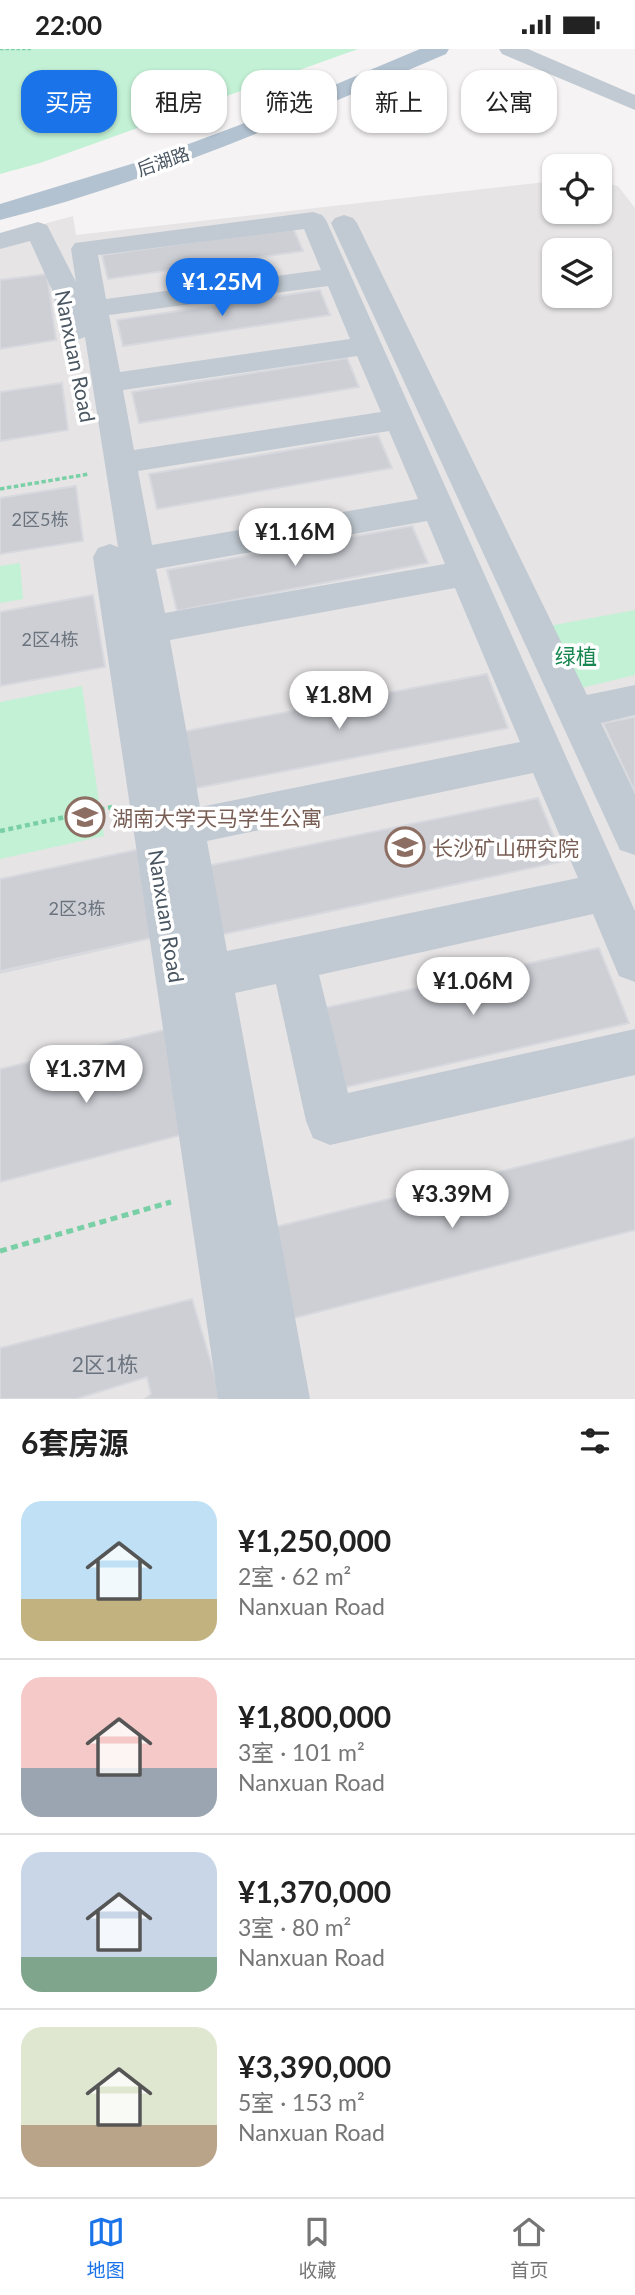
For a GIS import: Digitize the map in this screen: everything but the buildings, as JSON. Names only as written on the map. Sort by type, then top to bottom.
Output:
[{"type":"main road","name":"后湖路","points":[[0,201],[136,160],[408,49]]},
{"type":"main road","name":"后湖路","points":[[0,212],[160,163],[245,131],[438,49]]},
{"type":"street","points":[[510,49],[635,103]]},
{"type":"street","points":[[529,49],[635,95]]},
{"type":"street","points":[[282,1399],[138,560],[109,468],[107,383],[84,249],[313,220],[635,961]]},
{"type":"street","points":[[344,223],[635,837]]},
{"type":"street","name":"Nanxuan Road","points":[[0,241],[38,230],[67,292],[109,468],[149,799],[210,1191],[246,1399]]},
{"type":"street","points":[[94,309],[338,276]]},
{"type":"street","points":[[107,383],[368,345]]},
{"type":"street","points":[[109,468],[400,419]]},
{"type":"street","points":[[138,560],[438,507]]},
{"type":"street","points":[[150,630],[467,573]]},
{"type":"street","points":[[576,713],[635,701]]},
{"type":"street","points":[[184,828],[545,754]]},
{"type":"street","points":[[209,977],[605,892]]},
{"type":"street","points":[[293,959],[330,1121],[635,1052]]},
{"type":"path","points":[[0,49],[33,49]]},
{"type":"path","points":[[0,489],[109,468]]},
{"type":"path","points":[[0,831],[149,799]]},
{"type":"path","points":[[0,1251],[210,1191]]},
{"type":"shaded area","name":"长沙矿山研究院","points":[[542,182],[542,224],[612,224],[612,185],[618,186],[635,208],[635,1399],[0,1399],[0,236],[73,216],[76,235]]},
{"type":"green space","points":[[0,49],[358,49],[299,70],[241,70],[241,91],[227,96],[227,70],[131,70],[131,130],[40,163],[0,174]]},
{"type":"green space","points":[[20,563],[23,599],[0,603],[0,566]]},
{"type":"green space","name":"绿植","points":[[635,610],[635,675],[552,695],[522,631]]},
{"type":"green space","points":[[82,686],[104,836],[0,859],[0,702]]},
{"type":"place","name":"湖南大学天马学生公寓","points":[[85,817]]},
{"type":"place","name":"长沙矿山研究院","points":[[405,847]]}]
